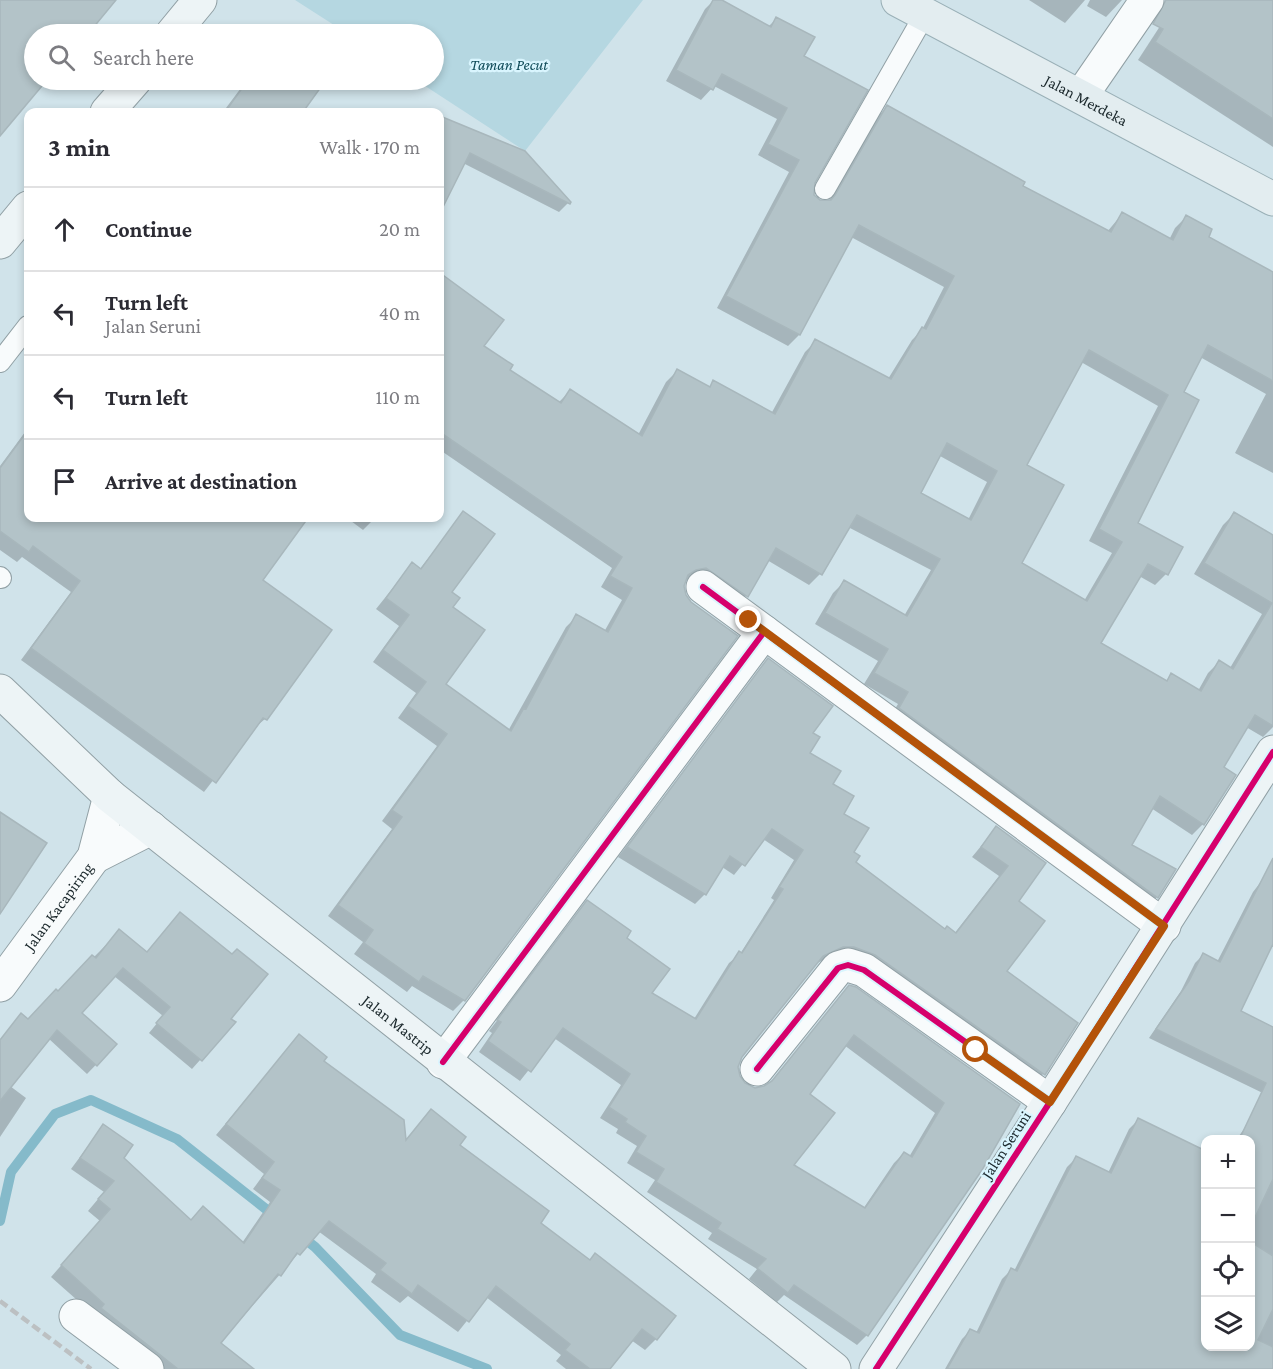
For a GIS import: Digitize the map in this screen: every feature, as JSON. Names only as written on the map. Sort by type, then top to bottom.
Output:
[{"type":"main road","points":[[180,24],[200,0]]},
{"type":"main road","name":"Jalan Merdeka","points":[[912,7],[1273,199]]},
{"type":"main road","points":[[110,108],[126,90]]},
{"type":"main road","name":"Jalan Mastrip","points":[[0,691],[110,796],[443,1062],[834,1369]]},
{"type":"main road","name":"Jalan Seruni","points":[[876,1369],[1164,926],[1273,752]]},
{"type":"street","points":[[1081,96],[1147,0]]},
{"type":"street","points":[[703,587],[1164,926]]},
{"type":"street","points":[[443,1062],[764,632]]},
{"type":"street","name":"Jalan Kacapiring","points":[[0,985],[94,857],[110,796]]},
{"type":"street","name":"Jalan Kacapiring","points":[[94,857],[151,828]]},
{"type":"street","points":[[757,1069],[838,968],[848,965],[864,970],[1050,1102]]},
{"type":"street","points":[[76,1316],[147,1369]]},
{"type":"lane","points":[[825,189],[912,7]]},
{"type":"lane","points":[[0,362],[24,331]]},
{"type":"green space","name":"Taman Pecut","points":[[295,0],[643,0],[525,151],[431,90],[444,90],[444,24],[332,24]]},
{"type":"building","points":[[0,0],[116,0],[96,24],[24,24],[24,90],[39,90],[0,136]]},
{"type":"building","points":[[713,0],[722,0],[771,27],[776,17],[815,37],[804,56],[868,90],[815,183],[814,195],[820,200],[831,200],[835,195],[887,105],[1025,182],[1023,186],[1111,232],[1122,212],[1173,240],[1186,215],[1212,229],[1209,237],[1273,272],[1273,381],[1208,345],[1184,392],[1199,400],[1138,523],[1183,547],[1168,575],[1148,564],[1101,643],[1167,681],[1171,673],[1201,691],[1219,660],[1233,669],[1272,603],[1204,563],[1234,512],[1273,535],[1273,726],[1255,715],[1224,767],[1236,775],[1204,825],[1160,796],[1132,845],[1176,869],[1158,898],[899,708],[908,692],[874,673],[888,649],[825,613],[844,580],[907,616],[940,559],[857,515],[822,575],[776,548],[748,597],[706,568],[688,575],[684,586],[691,602],[738,636],[465,1001],[423,976],[419,982],[364,943],[373,930],[338,905],[402,817],[392,810],[447,734],[408,706],[426,682],[383,650],[409,615],[386,598],[412,562],[421,569],[463,511],[495,534],[452,592],[460,598],[453,607],[485,630],[446,684],[511,731],[524,708],[526,709],[576,614],[608,632],[632,588],[610,576],[622,557],[444,435],[444,276],[504,320],[484,346],[513,365],[510,370],[561,403],[570,389],[642,436],[677,369],[710,387],[713,380],[775,414],[815,339],[891,379],[922,327],[926,329],[954,276],[859,225],[800,335],[726,296],[799,160],[768,144],[787,108],[722,74],[713,90],[676,70]],"holes":[[[1089,350],[1168,395],[1099,529],[1122,542],[1087,601],[1022,563],[1064,485],[1027,465]],[[947,443],[997,471],[971,520],[921,493]]]},
{"type":"building","points":[[1166,0],[1273,0],[1273,119],[1155,42],[1163,29],[1153,24]]},
{"type":"building","points":[[241,90],[319,90],[306,108],[228,108]]},
{"type":"building","points":[[444,118],[525,151],[571,202],[570,204],[470,153],[444,205]]},
{"type":"building","points":[[24,435],[24,522],[305,522],[263,580],[332,630],[267,720],[263,718],[216,783],[31,648],[80,581],[33,546],[29,552],[0,531],[0,468]]},
{"type":"building","points":[[768,658],[833,706],[813,733],[820,737],[810,753],[841,771],[833,784],[854,796],[844,814],[869,828],[854,852],[860,856],[856,862],[945,929],[947,926],[956,933],[1008,866],[981,847],[996,826],[1046,863],[1019,901],[1045,921],[1007,971],[1078,1023],[1045,1075],[875,955],[854,947],[843,947],[823,956],[742,1057],[738,1067],[745,1083],[755,1088],[772,1081],[849,985],[856,987],[1020,1104],[982,1170],[868,1336],[794,1285],[788,1293],[757,1268],[766,1259],[717,1229],[721,1223],[656,1182],[664,1169],[636,1152],[646,1136],[625,1122],[627,1119],[609,1107],[630,1074],[563,1028],[531,1072],[488,1041],[501,1022],[497,1020],[587,900],[631,931],[627,938],[670,969],[652,993],[696,1019],[739,951],[742,953],[783,889],[779,887],[803,850],[772,829],[745,866],[730,856],[706,895],[627,847]],"holes":[[[854,1035],[944,1103],[912,1157],[904,1152],[865,1208],[794,1165],[835,1113],[810,1094]]]},
{"type":"building","points":[[0,812],[47,843],[0,914]]},
{"type":"building","points":[[1273,858],[1273,944],[1241,1011],[1273,1027],[1273,1179],[1255,1217],[1255,1135],[1241,1135],[1266,1083],[1156,1029],[1189,981],[1203,953],[1220,962]]},
{"type":"building","points":[[180,912],[232,954],[237,949],[268,974],[231,1019],[236,1022],[202,1061],[156,1023],[170,1007],[123,968],[82,1013],[117,1044],[97,1066],[57,1030],[0,1101],[0,1040],[21,1013],[28,1019],[92,955],[96,958],[119,929],[147,952]]},
{"type":"building","points":[[299,1034],[327,1057],[324,1061],[404,1120],[406,1140],[431,1109],[466,1137],[460,1145],[549,1211],[541,1223],[590,1260],[595,1253],[676,1316],[657,1340],[642,1329],[610,1369],[590,1369],[565,1350],[570,1344],[496,1286],[469,1322],[418,1285],[412,1294],[380,1270],[386,1263],[329,1221],[300,1255],[297,1253],[281,1276],[278,1274],[221,1343],[254,1369],[178,1369],[101,1308],[104,1304],[61,1265],[110,1209],[98,1199],[114,1181],[80,1158],[103,1124],[133,1145],[124,1158],[191,1220],[203,1206],[244,1243],[280,1190],[262,1178],[274,1162],[226,1124]]},
{"type":"building","points":[[1138,1118],[1201,1149],[1201,1351],[1255,1351],[1255,1245],[1273,1256],[1273,1309],[1258,1340],[1273,1347],[1273,1369],[947,1369],[970,1329],[979,1333],[1011,1268],[1017,1271],[1076,1156],[1111,1173]]},
{"type":"waterway","points":[[0,1221],[11,1172],[55,1114],[91,1100],[177,1139],[276,1217]]},
{"type":"waterway","points":[[301,1236],[315,1247],[400,1335],[487,1369]]},
{"type":"railway","points":[[0,1301],[91,1369]]},
{"type":"cycle path","points":[[703,587],[1164,926]]},
{"type":"cycle path","points":[[443,1062],[764,632]]},
{"type":"cycle path","points":[[876,1369],[1050,1102],[1273,752]]},
{"type":"cycle path","points":[[757,1069],[838,968],[848,965],[864,970],[1050,1102]]},
{"type":"route","points":[[749,620],[1164,926],[1050,1102],[976,1050]]}]
